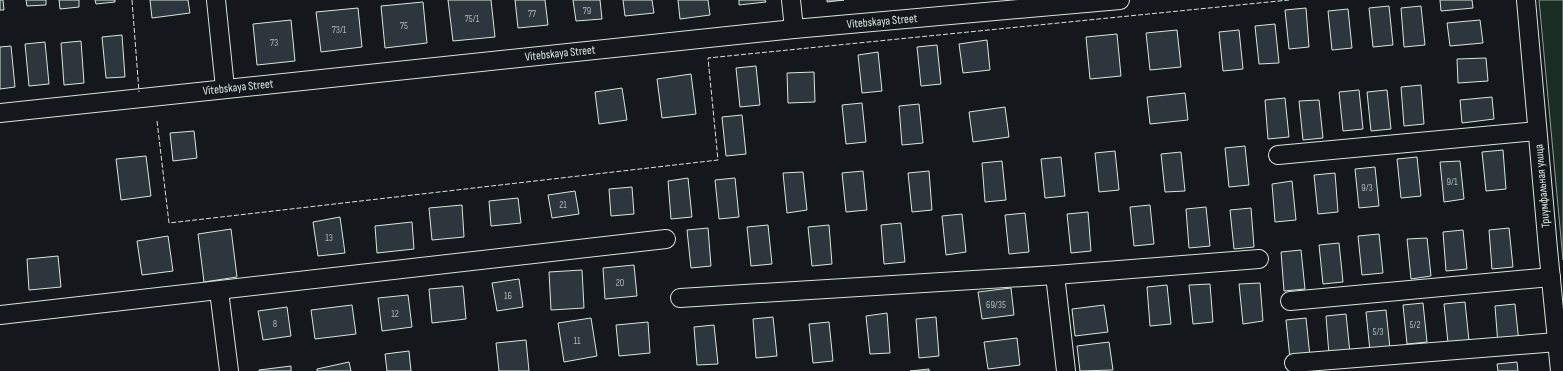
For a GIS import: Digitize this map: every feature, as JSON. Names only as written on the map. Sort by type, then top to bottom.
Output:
[{"type":"street","points":[[216,0],[225,88]]},
{"type":"street","points":[[791,0],[794,28]]},
{"type":"street","name":"Vitebskaya Street","points":[[0,113],[794,28],[1120,0]]},
{"type":"street","name":"Триумфальная улица","points":[[1526,0],[1538,131],[1555,248],[1551,277],[1560,371]]},
{"type":"street","points":[[1278,155],[1538,131]]},
{"type":"street","points":[[0,315],[666,239]]},
{"type":"street","points":[[680,298],[1055,274],[1259,259]]},
{"type":"street","points":[[1055,274],[1066,371]]},
{"type":"street","points":[[1290,301],[1551,277]]},
{"type":"street","points":[[219,291],[229,371]]},
{"type":"street","points":[[1294,363],[1557,342]]},
{"type":"green space","points":[[1539,0],[1563,0],[1563,260]]},
{"type":"building","points":[[0,0],[3,0],[4,10],[0,10]]},
{"type":"building","points":[[26,0],[46,0],[46,5],[27,6]]},
{"type":"building","points":[[59,0],[79,0],[79,7],[60,9]]},
{"type":"building","points":[[95,0],[115,0],[115,2],[96,4]]},
{"type":"building","points":[[150,0],[188,0],[190,13],[152,18]]},
{"type":"building","points":[[448,0],[491,0],[495,37],[453,41]]},
{"type":"building","points":[[515,0],[545,0],[548,25],[518,28]]},
{"type":"building","points":[[573,0],[600,0],[602,19],[576,21]]},
{"type":"building","points":[[623,0],[652,0],[654,13],[625,16]]},
{"type":"building","points":[[678,0],[708,0],[710,15],[680,19]]},
{"type":"building","points":[[739,0],[765,0],[766,2],[739,5]]},
{"type":"building","points":[[827,0],[844,0],[827,2]]},
{"type":"building","points":[[1440,0],[1472,0],[1473,8],[1441,11]]},
{"type":"building","points":[[423,2],[427,43],[385,48],[381,6]]},
{"type":"building","points":[[1389,6],[1393,45],[1373,47],[1369,8]]},
{"type":"building","points":[[1421,6],[1425,45],[1404,47],[1401,8]]},
{"type":"building","points":[[358,8],[362,47],[321,52],[316,12]]},
{"type":"building","points":[[1306,8],[1309,47],[1289,49],[1285,10]]},
{"type":"building","points":[[1348,9],[1352,48],[1332,50],[1328,11]]},
{"type":"building","points":[[291,20],[295,61],[257,65],[253,24]]},
{"type":"building","points":[[1480,20],[1483,43],[1450,46],[1447,23]]},
{"type":"building","points":[[1275,24],[1279,63],[1259,64],[1255,26]]},
{"type":"building","points":[[1177,30],[1181,67],[1150,70],[1146,33]]},
{"type":"building","points":[[1239,30],[1243,69],[1223,71],[1219,32]]},
{"type":"building","points":[[1117,34],[1121,76],[1090,79],[1086,37]]},
{"type":"building","points":[[122,35],[125,77],[106,78],[102,37]]},
{"type":"building","points":[[987,40],[990,70],[963,73],[959,44]]},
{"type":"building","points":[[81,41],[84,83],[64,85],[61,43]]},
{"type":"building","points":[[45,42],[49,84],[29,86],[25,44]]},
{"type":"building","points":[[937,45],[941,84],[921,86],[917,47]]},
{"type":"building","points":[[11,46],[15,87],[0,89],[0,47]]},
{"type":"building","points":[[878,52],[882,91],[862,93],[858,55]]},
{"type":"building","points":[[1486,58],[1488,81],[1458,83],[1457,59]]},
{"type":"building","points":[[756,66],[760,105],[740,107],[736,68]]},
{"type":"building","points":[[814,72],[815,102],[788,103],[787,73]]},
{"type":"building","points":[[691,74],[696,114],[662,118],[657,79]]},
{"type":"building","points":[[1421,85],[1424,124],[1404,126],[1401,87]]},
{"type":"building","points":[[622,88],[627,120],[599,124],[595,92]]},
{"type":"building","points":[[1359,90],[1363,129],[1343,131],[1339,92]]},
{"type":"building","points":[[1387,90],[1391,129],[1371,131],[1367,92]]},
{"type":"building","points":[[1185,93],[1188,120],[1150,124],[1147,97]]},
{"type":"building","points":[[1492,97],[1494,119],[1462,123],[1460,100]]},
{"type":"building","points":[[1285,98],[1289,137],[1268,139],[1265,100]]},
{"type":"building","points":[[1319,100],[1323,138],[1303,140],[1299,101]]},
{"type":"building","points":[[862,103],[866,142],[846,144],[842,105]]},
{"type":"building","points":[[919,104],[923,143],[902,145],[899,106]]},
{"type":"building","points":[[1005,107],[1009,137],[973,142],[969,112]]},
{"type":"building","points":[[742,115],[746,154],[726,156],[722,117]]},
{"type":"building","points":[[194,131],[197,158],[173,161],[170,133]]},
{"type":"building","points":[[1245,146],[1249,185],[1229,187],[1225,148]]},
{"type":"building","points":[[1503,150],[1506,189],[1486,191],[1482,152]]},
{"type":"building","points":[[1115,151],[1119,190],[1099,192],[1095,153]]},
{"type":"building","points":[[1181,152],[1185,191],[1165,192],[1161,154]]},
{"type":"building","points":[[146,156],[151,196],[121,200],[116,159]]},
{"type":"building","points":[[1061,157],[1065,196],[1045,198],[1041,159]]},
{"type":"building","points":[[1417,157],[1421,196],[1401,198],[1397,159]]},
{"type":"building","points":[[1002,161],[1006,200],[985,202],[982,163]]},
{"type":"building","points":[[1460,161],[1464,199],[1444,202],[1440,162]]},
{"type":"building","points":[[1375,167],[1379,206],[1359,208],[1355,169]]},
{"type":"building","points":[[863,171],[867,210],[846,212],[842,173]]},
{"type":"building","points":[[929,171],[932,210],[912,212],[908,173]]},
{"type":"building","points":[[803,172],[807,210],[787,213],[783,173]]},
{"type":"building","points":[[1335,173],[1338,212],[1318,214],[1314,175]]},
{"type":"building","points":[[688,178],[692,217],[671,219],[668,181]]},
{"type":"building","points":[[735,178],[739,217],[719,219],[715,180]]},
{"type":"building","points":[[1292,181],[1296,220],[1275,222],[1272,184]]},
{"type":"building","points":[[632,187],[634,214],[611,216],[609,189]]},
{"type":"building","points":[[575,191],[579,214],[552,218],[548,195]]},
{"type":"building","points":[[518,198],[521,223],[491,226],[489,201]]},
{"type":"building","points":[[462,205],[464,237],[432,240],[429,208]]},
{"type":"building","points":[[1150,205],[1154,244],[1134,246],[1130,207]]},
{"type":"building","points":[[1206,207],[1210,246],[1189,248],[1186,209]]},
{"type":"building","points":[[1251,208],[1254,247],[1234,249],[1230,210]]},
{"type":"building","points":[[1088,212],[1091,251],[1071,253],[1067,214]]},
{"type":"building","points":[[1025,213],[1029,252],[1009,254],[1005,215]]},
{"type":"building","points":[[962,214],[966,252],[946,255],[942,216]]},
{"type":"building","points":[[340,217],[345,253],[318,256],[313,222]]},
{"type":"building","points":[[412,222],[414,249],[377,253],[375,226]]},
{"type":"building","points":[[901,223],[905,262],[884,264],[881,225]]},
{"type":"building","points":[[768,225],[772,264],[751,266],[747,227]]},
{"type":"building","points":[[829,225],[832,264],[812,266],[808,227]]},
{"type":"building","points":[[708,228],[711,266],[691,268],[687,230]]},
{"type":"building","points":[[1509,228],[1513,267],[1492,269],[1489,230]]},
{"type":"building","points":[[231,229],[237,277],[204,282],[198,234]]},
{"type":"building","points":[[1463,230],[1467,269],[1446,271],[1443,232]]},
{"type":"building","points":[[1379,234],[1383,273],[1362,275],[1358,236]]},
{"type":"building","points":[[168,236],[173,271],[142,275],[137,241]]},
{"type":"building","points":[[1427,238],[1431,276],[1411,279],[1407,239]]},
{"type":"building","points":[[1339,243],[1343,282],[1323,284],[1319,245]]},
{"type":"building","points":[[1301,250],[1305,289],[1284,291],[1281,252]]},
{"type":"building","points":[[58,256],[61,287],[29,290],[27,259]]},
{"type":"building","points":[[634,265],[637,296],[605,299],[603,268]]},
{"type":"building","points":[[582,270],[584,308],[551,310],[549,272]]},
{"type":"building","points":[[519,279],[523,307],[497,311],[492,283]]},
{"type":"building","points":[[1260,283],[1263,321],[1243,324],[1239,284]]},
{"type":"building","points":[[1210,284],[1213,322],[1193,324],[1189,285]]},
{"type":"building","points":[[1167,285],[1171,324],[1150,326],[1147,287]]},
{"type":"building","points":[[463,286],[466,319],[432,323],[429,289]]},
{"type":"building","points":[[1011,288],[1014,315],[982,319],[978,292]]},
{"type":"building","points":[[408,295],[412,327],[382,331],[378,298]]},
{"type":"building","points":[[1465,302],[1469,341],[1448,343],[1444,304]]},
{"type":"building","points":[[1423,303],[1427,342],[1407,344],[1403,305]]},
{"type":"building","points":[[1515,304],[1519,343],[1498,345],[1495,306]]},
{"type":"building","points":[[352,305],[356,334],[315,339],[311,310]]},
{"type":"building","points":[[1104,305],[1108,332],[1075,336],[1072,309]]},
{"type":"building","points":[[287,307],[291,336],[263,340],[258,311]]},
{"type":"building","points":[[1386,310],[1390,349],[1370,351],[1366,312]]},
{"type":"building","points":[[887,313],[890,353],[870,354],[866,316]]},
{"type":"building","points":[[1346,314],[1350,353],[1329,355],[1326,316]]},
{"type":"building","points":[[773,317],[777,356],[756,358],[753,319]]},
{"type":"building","points":[[936,317],[939,356],[919,358],[916,319]]},
{"type":"building","points":[[591,318],[597,356],[564,362],[558,323]]},
{"type":"building","points":[[1306,318],[1310,357],[1290,359],[1286,320]]},
{"type":"building","points":[[648,322],[650,353],[619,356],[616,325]]},
{"type":"building","points":[[829,322],[833,361],[813,363],[809,324]]},
{"type":"building","points":[[714,325],[718,364],[697,365],[694,327]]},
{"type":"building","points":[[1017,338],[1020,365],[988,369],[984,342]]},
{"type":"building","points":[[526,340],[529,371],[499,371],[496,343]]},
{"type":"building","points":[[1109,342],[1113,370],[1080,371],[1077,346]]},
{"type":"building","points":[[409,351],[411,371],[387,371],[385,354]]},
{"type":"building","points":[[349,362],[351,371],[317,371],[317,369]]},
{"type":"building","points":[[1517,362],[1518,371],[1498,371],[1497,364]]},
{"type":"building","points":[[291,366],[291,371],[259,371],[259,370]]},
{"type":"building","points":[[929,369],[929,371],[910,371]]},
{"type":"fence","points":[[132,0],[139,92]]},
{"type":"fence","points":[[157,121],[169,223],[718,160],[708,58],[1289,0]]}]
